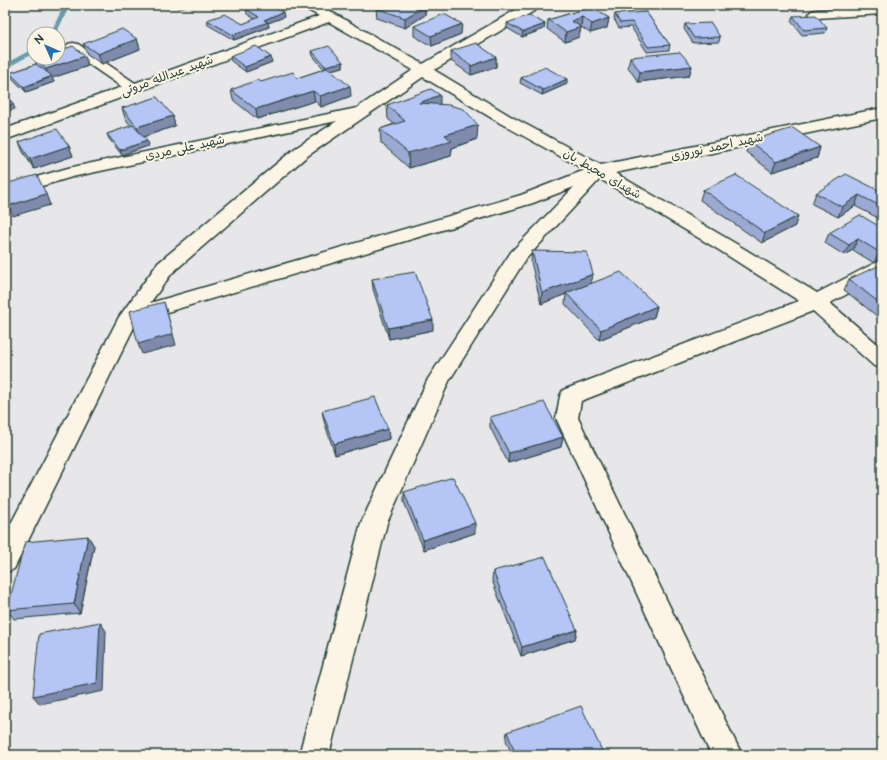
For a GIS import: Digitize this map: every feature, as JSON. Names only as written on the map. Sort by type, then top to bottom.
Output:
[{"type":"street","name":"شهدای محیط بان","points":[[309,5],[330,13],[506,120],[599,171],[726,246],[816,302],[882,360]]},
{"type":"street","points":[[5,561],[129,317],[165,268],[300,153],[423,70],[534,5]]},
{"type":"street","points":[[816,14],[882,10]]},
{"type":"street","name":"شهید عبدالله مروتی","points":[[5,135],[330,13]]},
{"type":"street","points":[[73,47],[133,88]]},
{"type":"street","name":"شهید علی مردی","points":[[5,192],[68,173],[365,110]]},
{"type":"street","name":"شهید احمد نوروزی","points":[[129,317],[527,199],[599,171],[882,113]]},
{"type":"street","points":[[314,755],[374,522],[440,379],[518,256],[599,171]]},
{"type":"street","points":[[727,755],[567,418],[571,396],[816,302],[882,268]]},
{"type":"building","points":[[257,5],[271,5],[283,12],[264,20],[268,22],[233,35],[207,20],[225,14],[243,24],[259,17],[246,9]]},
{"type":"building","points":[[381,5],[425,6],[405,18],[376,8]]},
{"type":"building","points":[[591,7],[609,18],[592,24],[582,17],[571,21],[581,27],[566,32],[548,20]]},
{"type":"building","points":[[646,12],[670,45],[648,47],[632,22],[620,23],[615,14]]},
{"type":"building","points":[[444,14],[462,24],[431,36],[414,26]]},
{"type":"building","points":[[529,15],[545,24],[523,32],[507,23]]},
{"type":"building","points":[[816,15],[827,28],[804,30],[793,16]]},
{"type":"building","points":[[711,23],[720,37],[694,38],[685,24]]},
{"type":"building","points":[[122,29],[137,39],[98,54],[83,44]]},
{"type":"building","points":[[476,43],[496,57],[471,66],[451,51]]},
{"type":"building","points":[[73,46],[85,56],[66,62],[66,48]]},
{"type":"building","points":[[256,46],[271,57],[245,67],[230,56]]},
{"type":"building","points":[[329,46],[343,62],[325,66],[312,51]]},
{"type":"building","points":[[680,52],[692,66],[640,72],[630,57]]},
{"type":"building","points":[[30,66],[39,66],[52,76],[24,87],[10,73]]},
{"type":"building","points":[[43,66],[55,66],[46,69]]},
{"type":"building","points":[[545,67],[567,79],[543,90],[521,78]]},
{"type":"building","points":[[327,68],[350,86],[320,96],[313,91],[256,109],[231,90],[257,80],[261,82],[293,72],[297,78]]},
{"type":"building","points":[[431,89],[440,95],[419,103],[449,105],[464,109],[478,125],[445,135],[452,141],[408,153],[380,129],[405,121],[387,105]]},
{"type":"building","points":[[8,97],[13,104],[5,106],[5,98]]},
{"type":"building","points":[[157,97],[173,116],[137,127],[122,108]]},
{"type":"building","points":[[133,125],[147,141],[120,150],[107,134]]},
{"type":"building","points":[[793,128],[820,147],[776,162],[749,141]]},
{"type":"building","points":[[57,129],[69,146],[30,159],[19,142]]},
{"type":"building","points":[[846,174],[882,192],[882,207],[859,195],[842,207],[816,193]]},
{"type":"building","points":[[37,175],[46,194],[8,206],[5,199],[5,184]]},
{"type":"building","points":[[736,175],[798,216],[765,233],[703,190]]},
{"type":"building","points":[[860,215],[882,228],[882,250],[879,252],[858,239],[849,245],[829,233]]},
{"type":"building","points":[[532,251],[587,252],[593,274],[542,293]]},
{"type":"building","points":[[878,266],[882,269],[882,305],[849,279]]},
{"type":"building","points":[[415,272],[433,320],[388,328],[372,279]]},
{"type":"building","points":[[621,272],[657,306],[601,330],[566,293]]},
{"type":"building","points":[[164,302],[173,334],[138,344],[130,311]]},
{"type":"building","points":[[375,397],[388,429],[334,444],[322,411]]},
{"type":"building","points":[[544,402],[563,437],[509,453],[490,417]]},
{"type":"building","points":[[453,477],[475,523],[423,540],[404,492]]},
{"type":"building","points":[[88,536],[74,604],[7,610],[25,542]]},
{"type":"building","points":[[545,557],[577,630],[522,647],[493,571]]},
{"type":"building","points":[[100,622],[97,683],[33,696],[39,634]]},
{"type":"building","points":[[581,706],[604,755],[516,755],[507,732]]},
{"type":"waterway","points":[[57,26],[67,5]]},
{"type":"waterway","points":[[5,67],[26,55]]}]
